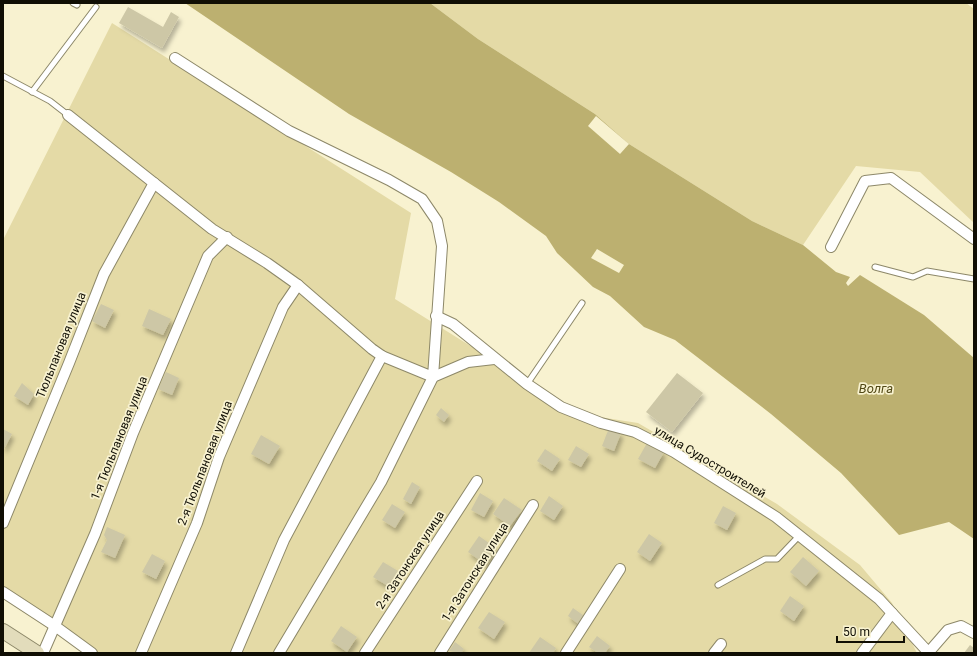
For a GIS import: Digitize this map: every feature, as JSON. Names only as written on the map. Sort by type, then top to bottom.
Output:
[{"type":"main road","points":[[3,631],[37,653]]},
{"type":"street","points":[[175,58],[289,131],[389,180],[422,199],[430,209],[441,234],[441,277],[436,316],[433,377],[381,482],[279,653]]},
{"type":"street","points":[[68,115],[212,229],[227,237],[298,285],[382,356],[433,377],[468,362],[494,359]]},
{"type":"street","points":[[831,247],[865,182],[891,178],[974,239]]},
{"type":"street","name":"Тюльпановая улица","points":[[3,523],[104,274],[154,183]]},
{"type":"street","name":"1-я Тюльпановая улица","points":[[43,653],[95,534],[134,433],[208,256],[227,237]]},
{"type":"street","name":"2-я Тюльпановая улица","points":[[141,653],[197,523],[219,457],[283,307],[298,285]]},
{"type":"street","name":"улица Судостроителей","points":[[436,316],[453,324],[494,359],[560,407],[601,423],[635,432],[674,452],[776,517],[877,598],[928,653]]},
{"type":"street","points":[[236,653],[284,540],[382,356]]},
{"type":"street","name":"2-я Затонская улица","points":[[366,653],[477,481]]},
{"type":"street","name":"1-я Затонская улица","points":[[440,653],[533,505]]},
{"type":"street","points":[[566,653],[620,569]]},
{"type":"street","points":[[3,592],[55,626],[92,653]]},
{"type":"street","points":[[862,653],[892,613]]},
{"type":"street","points":[[928,653],[948,630],[961,626],[974,633]]},
{"type":"street","points":[[714,653],[721,644]]},
{"type":"lane","points":[[32,92],[96,7]]},
{"type":"lane","points":[[3,76],[50,101],[68,115]]},
{"type":"lane","points":[[875,267],[913,277],[926,270],[974,279]]},
{"type":"lane","points":[[527,384],[582,303]]},
{"type":"lane","points":[[718,585],[765,559],[777,559],[799,536]]},
{"type":"shaded area","points":[[430,3],[966,3],[974,9],[974,223],[920,172],[856,166],[803,245],[752,221],[629,144],[595,114],[478,39]]},
{"type":"shaded area","points":[[112,23],[411,213],[395,299],[580,414],[638,423],[777,504],[860,565],[892,603],[917,653],[84,653],[3,598],[3,240]]},
{"type":"water","name":"Волга","points":[[185,3],[430,3],[478,39],[595,114],[629,144],[752,221],[803,245],[836,272],[850,277],[846,283],[848,286],[860,275],[924,315],[974,358],[974,539],[949,522],[899,535],[841,473],[771,414],[675,340],[644,327],[610,296],[593,287],[557,253],[546,236],[499,202],[451,172],[349,114]]},
{"type":"pier","points":[[596,116],[629,144],[620,154],[588,126]]},
{"type":"pier","points":[[597,249],[624,265],[619,273],[591,258]]},
{"type":"building","points":[[128,7],[163,27],[171,12],[179,17],[162,48],[119,23]]},
{"type":"building","points":[[101,304],[114,310],[105,328],[92,321]]},
{"type":"building","points":[[149,309],[171,319],[163,335],[142,326]]},
{"type":"building","points":[[166,372],[179,378],[172,395],[158,389]]},
{"type":"building","points":[[677,373],[703,393],[672,432],[646,412]]},
{"type":"building","points":[[22,383],[34,394],[28,405],[14,396]]},
{"type":"building","points":[[441,408],[449,415],[444,422],[436,415]]},
{"type":"building","points":[[609,428],[621,433],[614,451],[602,446]]},
{"type":"building","points":[[3,429],[12,434],[4,449],[3,448]]},
{"type":"building","points":[[261,435],[280,446],[269,464],[251,454]]},
{"type":"building","points":[[647,443],[664,452],[655,468],[638,459]]},
{"type":"building","points":[[576,446],[589,454],[581,467],[568,460]]},
{"type":"building","points":[[545,449],[560,459],[552,471],[537,461]]},
{"type":"building","points":[[412,482],[420,487],[411,504],[403,499]]},
{"type":"building","points":[[480,493],[493,501],[484,517],[471,510]]},
{"type":"building","points":[[549,496],[563,506],[554,520],[540,511]]},
{"type":"building","points":[[504,498],[522,510],[510,526],[493,514]]},
{"type":"building","points":[[392,504],[405,512],[395,528],[382,520]]},
{"type":"building","points":[[723,506],[736,513],[727,530],[714,523]]},
{"type":"building","points":[[107,527],[125,535],[115,558],[101,552],[107,540],[104,535]]},
{"type":"building","points":[[649,534],[662,543],[650,561],[637,552]]},
{"type":"building","points":[[479,536],[496,548],[485,564],[468,552]]},
{"type":"building","points":[[152,554],[165,561],[156,579],[142,572]]},
{"type":"building","points":[[803,557],[819,571],[806,586],[790,572]]},
{"type":"building","points":[[383,562],[398,571],[388,586],[373,577]]},
{"type":"building","points":[[790,596],[804,606],[794,621],[780,611]]},
{"type":"building","points":[[573,608],[587,618],[581,626],[568,616]]},
{"type":"building","points":[[489,612],[505,622],[494,639],[478,628]]},
{"type":"building","points":[[341,626],[357,637],[347,652],[331,641]]},
{"type":"building","points":[[597,636],[610,646],[605,653],[598,653],[589,647]]},
{"type":"building","points":[[540,637],[556,648],[553,653],[529,653]]},
{"type":"building","points":[[455,642],[464,649],[461,653],[449,651]]},
{"type":"building","points":[[970,645],[974,648],[974,653],[964,653]]}]
